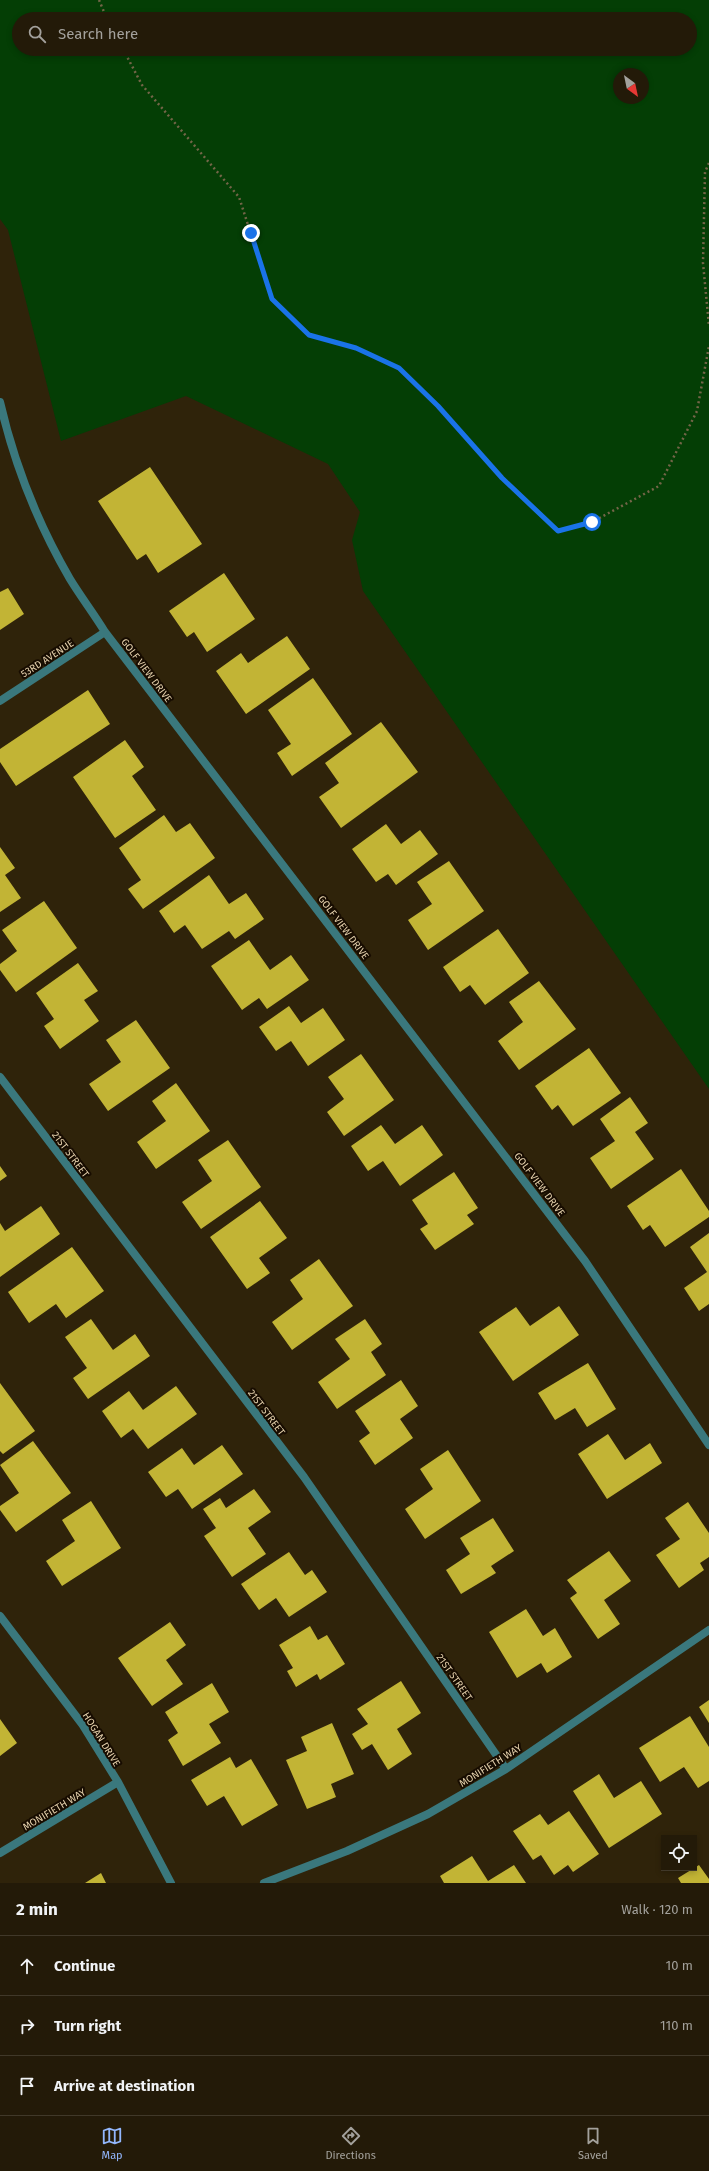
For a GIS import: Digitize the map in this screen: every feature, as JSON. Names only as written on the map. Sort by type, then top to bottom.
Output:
[{"type":"street","name":"GOLF VIEW DRIVE","points":[[0,402],[21,471],[44,528],[70,579],[105,632],[570,1242],[623,1315],[709,1445]]},
{"type":"street","name":"53RD AVENUE","points":[[0,701],[105,632]]},
{"type":"street","name":"21ST STREET","points":[[0,1077],[304,1477],[506,1769]]},
{"type":"street","name":"HOGAN DRIVE","points":[[0,1616],[82,1724],[118,1782],[171,1883]]},
{"type":"street","name":"MONIFIETH WAY","points":[[264,1883],[347,1851],[428,1814],[506,1769],[709,1630]]},
{"type":"street","name":"MONIFIETH WAY","points":[[0,1853],[118,1782]]},
{"type":"path","points":[[99,0],[104,12]]},
{"type":"path","points":[[127,56],[142,85],[239,196],[272,299],[309,335],[356,348],[399,368],[438,406],[502,478],[558,531],[592,522],[659,486],[697,411],[709,346]]},
{"type":"path","points":[[709,163],[706,172],[703,263],[709,326]]},
{"type":"green space","points":[[0,0],[709,0],[709,1089],[363,591],[352,540],[360,512],[328,464],[186,396],[61,441],[8,230],[0,219]]},
{"type":"building","points":[[150,467],[202,544],[158,573],[146,554],[137,560],[98,501]]},
{"type":"building","points":[[224,573],[255,619],[207,652],[194,632],[187,637],[169,611]]},
{"type":"building","points":[[8,588],[24,614],[0,630],[0,592]]},
{"type":"building","points":[[287,636],[310,669],[246,714],[216,671],[241,653],[248,663]]},
{"type":"building","points":[[313,678],[352,734],[292,776],[277,753],[291,744],[268,710]]},
{"type":"building","points":[[88,690],[110,724],[16,786],[0,762],[0,749]]},
{"type":"building","points":[[381,722],[418,772],[341,828],[319,797],[339,783],[325,763]]},
{"type":"building","points":[[125,740],[144,767],[132,776],[156,810],[115,838],[73,777]]},
{"type":"building","points":[[164,815],[176,832],[190,823],[215,858],[143,909],[128,889],[141,880],[119,848]]},
{"type":"building","points":[[386,824],[401,844],[420,830],[438,854],[396,885],[388,874],[376,882],[352,849]]},
{"type":"building","points":[[0,847],[15,868],[5,875],[21,898],[0,912]]},
{"type":"building","points":[[449,861],[484,911],[428,950],[408,920],[432,904],[417,882]]},
{"type":"building","points":[[209,875],[229,904],[246,893],[264,919],[235,939],[229,931],[202,949],[185,925],[174,933],[159,911]]},
{"type":"building","points":[[44,901],[77,948],[16,992],[0,970],[0,964],[17,951],[2,930]]},
{"type":"building","points":[[498,929],[529,973],[485,1005],[470,985],[460,992],[443,967]]},
{"type":"building","points":[[249,940],[270,970],[291,955],[309,980],[267,1009],[259,998],[242,1010],[211,966]]},
{"type":"building","points":[[78,963],[98,991],[84,1000],[99,1021],[60,1049],[44,1026],[54,1019],[36,993]]},
{"type":"building","points":[[539,981],[576,1029],[519,1070],[498,1041],[523,1022],[509,1002]]},
{"type":"building","points":[[289,1006],[301,1023],[323,1008],[345,1040],[308,1066],[291,1041],[276,1051],[259,1027]]},
{"type":"building","points":[[136,1020],[170,1068],[108,1111],[89,1084],[121,1062],[106,1040]]},
{"type":"building","points":[[589,1048],[621,1093],[573,1126],[558,1105],[552,1110],[535,1086]]},
{"type":"building","points":[[361,1054],[394,1100],[344,1136],[327,1112],[344,1099],[328,1077]]},
{"type":"building","points":[[176,1083],[210,1131],[156,1169],[137,1142],[166,1121],[152,1101]]},
{"type":"building","points":[[630,1097],[648,1123],[635,1132],[654,1159],[611,1189],[590,1158],[615,1141],[600,1119]]},
{"type":"building","points":[[381,1125],[395,1144],[422,1125],[443,1155],[400,1186],[383,1161],[368,1171],[351,1146]]},
{"type":"building","points":[[228,1140],[261,1187],[201,1229],[182,1202],[212,1181],[198,1160]]},
{"type":"building","points":[[0,1166],[7,1176],[0,1181]]},
{"type":"building","points":[[681,1169],[709,1211],[709,1217],[665,1247],[650,1225],[643,1230],[627,1206]]},
{"type":"building","points":[[454,1172],[478,1208],[467,1215],[474,1224],[435,1250],[420,1229],[428,1224],[412,1200]]},
{"type":"building","points":[[260,1201],[287,1238],[259,1258],[270,1273],[247,1289],[210,1237]]},
{"type":"building","points":[[41,1206],[60,1234],[0,1277],[0,1223],[5,1231]]},
{"type":"building","points":[[709,1233],[709,1304],[699,1311],[684,1288],[707,1272],[690,1247]]},
{"type":"building","points":[[72,1247],[104,1291],[66,1318],[56,1304],[29,1323],[8,1292]]},
{"type":"building","points":[[319,1259],[353,1306],[292,1350],[272,1322],[303,1299],[290,1280]]},
{"type":"building","points":[[559,1306],[579,1335],[513,1381],[479,1332],[516,1307],[530,1326]]},
{"type":"building","points":[[91,1319],[113,1350],[135,1334],[150,1356],[88,1399],[73,1378],[87,1368],[65,1337]]},
{"type":"building","points":[[365,1319],[382,1344],[371,1352],[386,1375],[337,1409],[318,1382],[350,1359],[335,1339]]},
{"type":"building","points":[[588,1363],[616,1409],[587,1427],[575,1408],[555,1420],[538,1393]]},
{"type":"building","points":[[401,1380],[418,1406],[400,1419],[413,1438],[375,1465],[359,1441],[370,1433],[355,1411]]},
{"type":"building","points":[[0,1383],[35,1431],[3,1454],[0,1451]]},
{"type":"building","points":[[176,1386],[197,1414],[148,1449],[133,1429],[121,1438],[102,1411],[129,1391],[143,1410]]},
{"type":"building","points":[[608,1434],[625,1460],[650,1443],[662,1463],[607,1499],[578,1454]]},
{"type":"building","points":[[33,1441],[71,1493],[16,1532],[0,1510],[0,1506],[19,1493],[0,1465]]},
{"type":"building","points":[[222,1445],[243,1474],[192,1509],[178,1489],[166,1497],[148,1472],[182,1448],[194,1465]]},
{"type":"building","points":[[448,1450],[481,1501],[425,1539],[405,1509],[433,1489],[420,1469]]},
{"type":"building","points":[[254,1489],[271,1512],[248,1528],[266,1554],[232,1577],[204,1536],[216,1528],[203,1509],[220,1498],[226,1508]]},
{"type":"building","points":[[91,1501],[121,1548],[62,1586],[46,1561],[75,1541],[62,1520]]},
{"type":"building","points":[[688,1502],[709,1533],[709,1557],[700,1563],[704,1570],[679,1588],[656,1555],[680,1539],[665,1518]]},
{"type":"building","points":[[493,1518],[514,1551],[491,1566],[496,1573],[461,1594],[446,1570],[470,1554],[460,1538]]},
{"type":"building","points":[[609,1551],[631,1581],[604,1600],[620,1624],[598,1639],[570,1598],[577,1593],[567,1580]]},
{"type":"building","points":[[289,1552],[305,1575],[312,1570],[327,1592],[289,1617],[276,1598],[259,1610],[241,1584]]},
{"type":"building","points":[[526,1609],[543,1636],[555,1628],[572,1657],[547,1673],[541,1663],[517,1678],[489,1632]]},
{"type":"building","points":[[170,1622],[186,1645],[166,1660],[183,1684],[152,1706],[118,1658]]},
{"type":"building","points":[[310,1626],[318,1640],[327,1635],[345,1664],[320,1680],[317,1674],[296,1687],[287,1671],[293,1668],[279,1645]]},
{"type":"building","points":[[401,1681],[421,1713],[397,1729],[412,1754],[388,1770],[372,1744],[362,1750],[352,1734],[368,1724],[357,1709]]},
{"type":"building","points":[[212,1683],[229,1712],[209,1724],[221,1743],[183,1766],[168,1740],[178,1733],[165,1712]]},
{"type":"building","points":[[709,1700],[709,1723],[699,1707]]},
{"type":"building","points":[[690,1716],[709,1747],[709,1781],[698,1788],[684,1767],[660,1782],[639,1748]]},
{"type":"building","points":[[0,1719],[17,1743],[0,1756]]},
{"type":"building","points":[[332,1723],[354,1774],[331,1784],[336,1797],[307,1809],[286,1760],[307,1751],[301,1737]]},
{"type":"building","points":[[230,1757],[236,1768],[251,1759],[278,1805],[242,1826],[224,1796],[207,1806],[191,1780]]},
{"type":"building","points":[[599,1774],[614,1798],[641,1781],[662,1814],[609,1848],[573,1791]]},
{"type":"building","points":[[569,1811],[599,1854],[573,1872],[568,1865],[554,1875],[541,1855],[533,1860],[513,1831],[540,1814],[548,1825]]},
{"type":"building","points":[[472,1856],[488,1881],[514,1865],[526,1883],[444,1883],[440,1876]]},
{"type":"building","points":[[699,1865],[709,1879],[709,1883],[681,1883],[678,1878],[689,1871],[697,1871],[697,1866]]},
{"type":"building","points":[[101,1873],[106,1883],[85,1883]]},
{"type":"route","points":[[251,233],[272,299],[309,335],[356,348],[399,368],[438,406],[502,478],[558,531],[592,522]]}]
